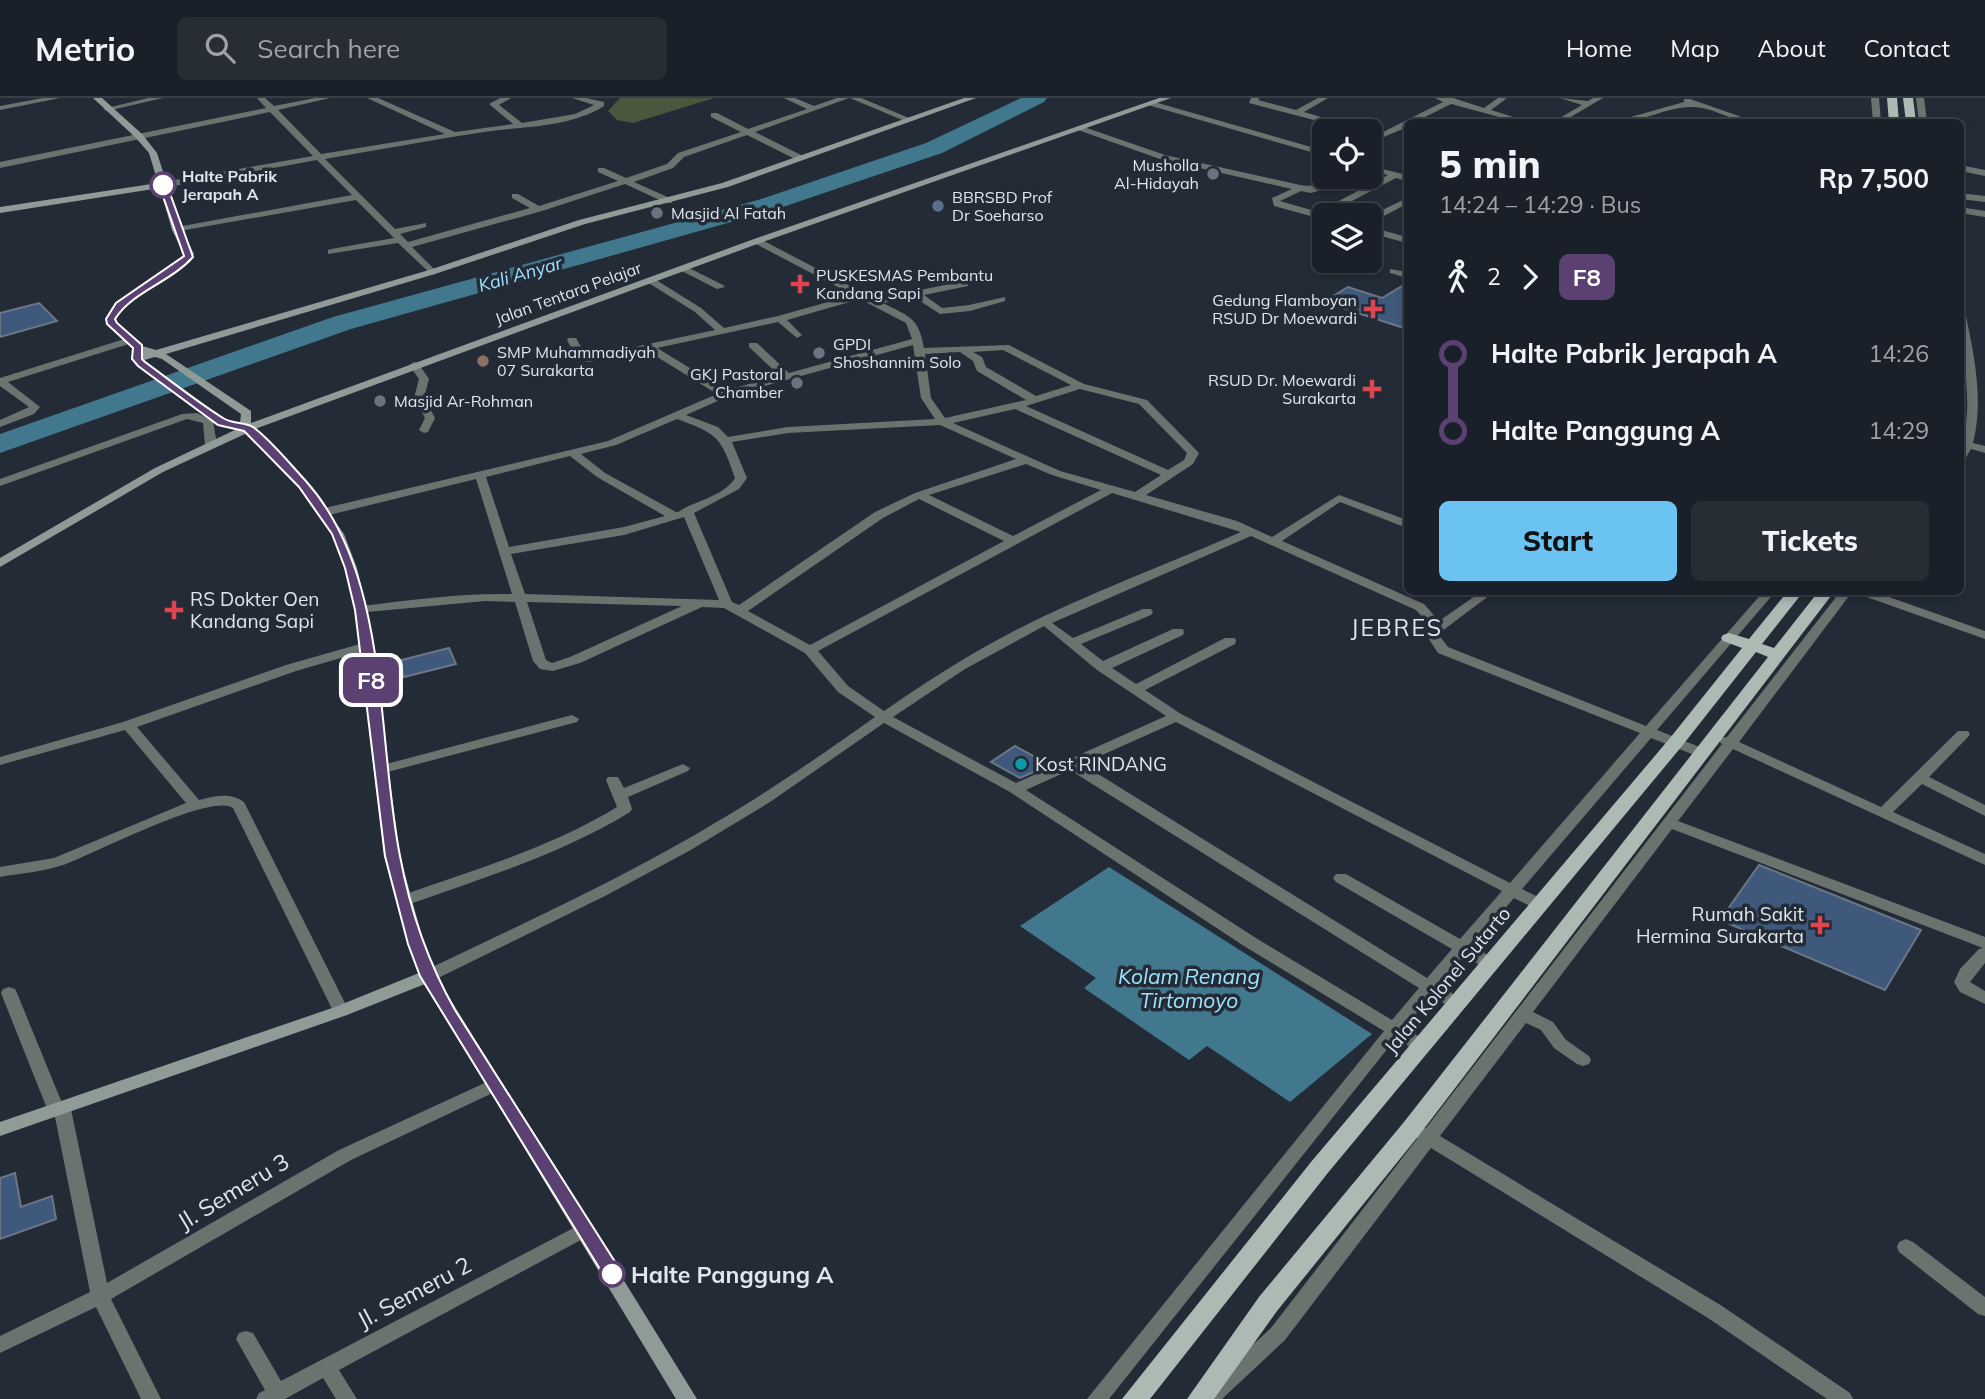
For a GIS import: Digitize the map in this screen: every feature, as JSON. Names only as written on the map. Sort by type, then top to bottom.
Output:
[{"type":"main road","points":[[97,98],[139,136],[153,153],[177,230],[189,254],[186,260],[127,299],[111,319],[112,324],[137,353],[222,422],[247,423]]},
{"type":"main road","points":[[137,353],[162,355],[432,272],[582,222],[725,185],[972,98]]},
{"type":"main road","name":"Jalan Tentara Pelajar","points":[[0,563],[121,491],[211,445],[247,423],[1167,98]]},
{"type":"main road","points":[[1892,98],[1894,119]]},
{"type":"main road","points":[[1908,99],[1916,119]]},
{"type":"main road","points":[[0,210],[163,185]]},
{"type":"main road","points":[[162,355],[247,423],[303,485],[325,512],[338,534],[351,568],[361,610],[392,856],[416,944],[428,976],[687,1399]]},
{"type":"main road","name":"Jalan Kolonel Sutarto","points":[[1135,1399],[1319,1168],[1675,742],[1793,595]]},
{"type":"main road","points":[[1200,1399],[1268,1304],[1420,1133],[1709,745],[1786,654],[1824,595]]},
{"type":"main road","points":[[1729,638],[1786,654]]},
{"type":"main road","points":[[0,1129],[341,1011],[428,976]]},
{"type":"street","points":[[0,108],[56,98]]},
{"type":"street","points":[[107,109],[159,98]]},
{"type":"street","points":[[261,98],[432,272]]},
{"type":"street","points":[[0,165],[326,98]]},
{"type":"street","points":[[371,98],[455,135]]},
{"type":"street","points":[[507,98],[493,104],[519,125]]},
{"type":"street","points":[[163,185],[455,135],[550,122],[591,110],[601,104],[576,98]]},
{"type":"street","points":[[788,98],[814,109]]},
{"type":"street","points":[[331,252],[539,209],[670,166],[681,155],[845,98]]},
{"type":"street","points":[[854,98],[910,120]]},
{"type":"street","points":[[1256,98],[1252,101],[1313,119]]},
{"type":"street","points":[[1297,113],[1324,98]]},
{"type":"street","points":[[1439,98],[1454,100],[1514,119]]},
{"type":"street","points":[[1485,111],[1503,98]]},
{"type":"street","points":[[1564,98],[1589,104]]},
{"type":"street","points":[[1562,119],[1599,98]]},
{"type":"street","points":[[1681,98],[1742,119]]},
{"type":"street","points":[[1875,98],[1877,119]]},
{"type":"street","points":[[1908,99],[1920,99],[1916,119]]},
{"type":"street","points":[[1417,119],[1454,100]]},
{"type":"street","points":[[1151,103],[1312,150]]},
{"type":"street","points":[[1636,119],[1670,105],[1695,104]]},
{"type":"street","points":[[714,115],[800,158]]},
{"type":"street","points":[[1382,135],[1404,125]]},
{"type":"street","points":[[1081,128],[1163,157],[1315,189]]},
{"type":"street","points":[[1964,169],[1985,173]]},
{"type":"street","points":[[601,170],[669,201]]},
{"type":"street","points":[[1382,171],[1404,177]]},
{"type":"street","points":[[1345,203],[1395,175]]},
{"type":"street","points":[[1300,188],[1274,202],[1312,213]]},
{"type":"street","points":[[514,196],[539,209]]},
{"type":"street","points":[[1964,196],[1985,199]]},
{"type":"street","points":[[177,230],[356,197]]},
{"type":"street","points":[[1382,214],[1404,203]]},
{"type":"street","points":[[1964,211],[1985,215]]},
{"type":"street","points":[[398,240],[423,225]]},
{"type":"street","points":[[1382,232],[1404,237]]},
{"type":"street","points":[[757,241],[910,321],[916,331],[926,398],[942,422],[1025,460],[1109,490],[1215,518],[1250,532],[1420,607],[1428,612],[1433,620],[1432,633],[1443,650],[1675,742],[1731,744],[1985,860]]},
{"type":"street","points":[[684,268],[720,287]]},
{"type":"street","points":[[1393,271],[1404,274]]},
{"type":"street","points":[[650,280],[698,310],[721,330]]},
{"type":"street","points":[[873,302],[965,284]]},
{"type":"street","points":[[916,294],[940,311],[970,308],[1002,299]]},
{"type":"street","points":[[572,340],[583,359],[587,360],[780,318],[859,296]]},
{"type":"street","points":[[780,318],[797,335]]},
{"type":"street","points":[[1964,331],[1971,363],[1976,413],[1965,444],[1985,450]]},
{"type":"street","points":[[753,345],[785,375]]},
{"type":"street","points":[[325,512],[612,443],[725,394],[785,375],[918,346],[962,349],[1005,347],[1080,386],[1131,397],[1149,406],[1193,453],[1189,462],[1137,496]]},
{"type":"street","points":[[649,347],[725,394]]},
{"type":"street","points":[[962,349],[978,359],[981,369],[1034,400]]},
{"type":"street","points":[[0,381],[137,353]]},
{"type":"street","points":[[414,365],[424,380],[425,386],[418,395],[430,418],[424,430]]},
{"type":"street","points":[[0,366],[12,377]]},
{"type":"street","points":[[0,381],[35,407],[30,412],[0,424]]},
{"type":"street","points":[[727,440],[798,429],[942,422],[1016,406],[1080,386]]},
{"type":"street","points":[[1016,406],[1169,475]]},
{"type":"street","points":[[505,551],[628,530],[681,514],[728,492],[741,478],[727,440],[716,430],[676,415]]},
{"type":"street","points":[[0,483],[186,416],[197,416],[208,421],[211,445]]},
{"type":"street","points":[[573,453],[601,475],[681,514],[733,608]]},
{"type":"street","points":[[733,608],[855,530],[919,495],[1025,460]]},
{"type":"street","points":[[480,475],[540,662],[550,667],[575,660],[701,603]]},
{"type":"street","points":[[810,650],[1109,490]]},
{"type":"street","points":[[919,495],[1013,541]]},
{"type":"street","points":[[1273,542],[1340,498],[1404,523]]},
{"type":"street","points":[[428,976],[713,832],[943,677],[1001,643],[1250,532]]},
{"type":"street","points":[[1432,633],[1484,595]]},
{"type":"street","points":[[1097,1399],[1429,986],[1766,595]]},
{"type":"street","points":[[1208,1399],[1278,1334],[1420,1133],[1521,1014],[1731,744],[1786,654],[1843,595]]},
{"type":"street","points":[[1873,595],[1985,635]]},
{"type":"street","points":[[361,610],[421,602],[517,597],[701,603],[733,608],[810,650],[843,689],[883,717],[1016,789],[1250,942],[1422,1045]]},
{"type":"street","points":[[1072,643],[1147,612]]},
{"type":"street","points":[[1050,625],[1102,667],[1176,717],[1539,904]]},
{"type":"street","points":[[1102,667],[1178,632]]},
{"type":"street","points":[[1134,690],[1230,641]]},
{"type":"street","points":[[0,761],[128,725],[290,668],[367,646]]},
{"type":"street","points":[[1016,789],[1176,717]]},
{"type":"street","points":[[380,770],[572,719]]},
{"type":"street","points":[[128,725],[195,804]]},
{"type":"street","points":[[1883,813],[1963,734]]},
{"type":"street","points":[[1071,764],[1457,1004]]},
{"type":"street","points":[[620,795],[683,768]]},
{"type":"street","points":[[1920,778],[1985,811]]},
{"type":"street","points":[[405,900],[526,856],[586,830],[625,809],[612,780]]},
{"type":"street","points":[[0,872],[32,869],[59,861],[195,804],[226,799],[239,805],[341,1011]]},
{"type":"street","points":[[1670,823],[1985,943]]},
{"type":"street","points":[[1341,878],[1491,964]]},
{"type":"street","points":[[1985,953],[1966,973],[1962,982],[1966,988],[1985,998]]},
{"type":"street","points":[[9,993],[59,1110],[100,1296],[151,1399]]},
{"type":"street","points":[[1521,1014],[1547,1026],[1562,1046],[1583,1060]]},
{"type":"street","name":"Jl. Semeru 3","points":[[0,1345],[100,1296],[345,1155],[495,1085]]},
{"type":"street","points":[[1420,1133],[1715,1312],[1843,1399]]},
{"type":"street","name":"Jl. Semeru 2","points":[[272,1396],[585,1229]]},
{"type":"street","points":[[1906,1247],[1985,1308]]},
{"type":"street","points":[[246,1339],[272,1396]]},
{"type":"street","points":[[326,1366],[347,1399]]},
{"type":"green space","points":[[620,98],[714,98],[633,123],[617,120],[608,111]]},
{"type":"water","name":"Kolam Renang Tirtomoyo","points":[[1109,867],[1372,1034],[1290,1102],[1207,1046],[1189,1060],[1084,988],[1096,978],[1020,926]]},
{"type":"building","name":"Gedung Flamboyan RSUD Dr Moewardi","points":[[1404,285],[1404,328],[1333,305],[1340,301],[1330,298],[1348,287],[1382,298]]},
{"type":"building","points":[[39,303],[57,321],[0,337],[0,313]]},
{"type":"building","points":[[449,648],[456,664],[404,677],[398,661]]},
{"type":"building","name":"Kost RINDANG","points":[[1015,746],[1050,765],[1020,778],[991,762]]},
{"type":"building","name":"Rumah Sakit Hermina Surakarta","points":[[1759,865],[1921,930],[1885,990],[1720,920]]},
{"type":"building","points":[[15,1173],[21,1207],[52,1196],[56,1219],[0,1239],[0,1178]]},
{"type":"waterway","name":"Kali Anyar","points":[[0,444],[342,323],[766,205],[934,148],[1037,98]]},
{"type":"bus line","name":"F8","points":[[163,185],[188,257],[178,267],[119,305],[111,319],[112,324],[138,348],[137,359],[142,364],[222,422],[248,428],[303,485],[325,512],[338,534],[351,568],[361,610],[392,856],[416,944],[428,976],[465,1041],[612,1274]]},
{"type":"place","name":"Musholla Al-Hidayah","points":[[1213,174]]},
{"type":"place","name":"Halte Pabrik Jerapah A","points":[[163,185]]},
{"type":"place","name":"BBRSBD Prof Dr Soeharso","points":[[938,206]]},
{"type":"place","name":"Masjid Al Fatah","points":[[657,213]]},
{"type":"place","name":"PUSKESMAS Pembantu Kandang Sapi","points":[[800,284]]},
{"type":"place","name":"Gedung Flamboyan RSUD Dr Moewardi","points":[[1373,309]]},
{"type":"place","name":"GPDI Shoshannim Solo","points":[[819,353]]},
{"type":"place","name":"SMP Muhammadiyah 07 Surakarta","points":[[483,361]]},
{"type":"place","name":"GKJ Pastoral Chamber","points":[[797,383]]},
{"type":"place","name":"RSUD Dr. Moewardi Surakarta","points":[[1372,389]]},
{"type":"place","name":"Masjid Ar-Rohman","points":[[380,401]]},
{"type":"place","name":"RS Dokter Oen Kandang Sapi","points":[[174,610]]},
{"type":"place","name":"Kost RINDANG","points":[[1021,764]]},
{"type":"place","name":"Rumah Sakit Hermina Surakarta","points":[[1820,925]]},
{"type":"place","name":"Halte Panggung A","points":[[612,1274]]},
{"type":"district","name":"JEBRES","points":[[1397,627]]}]
